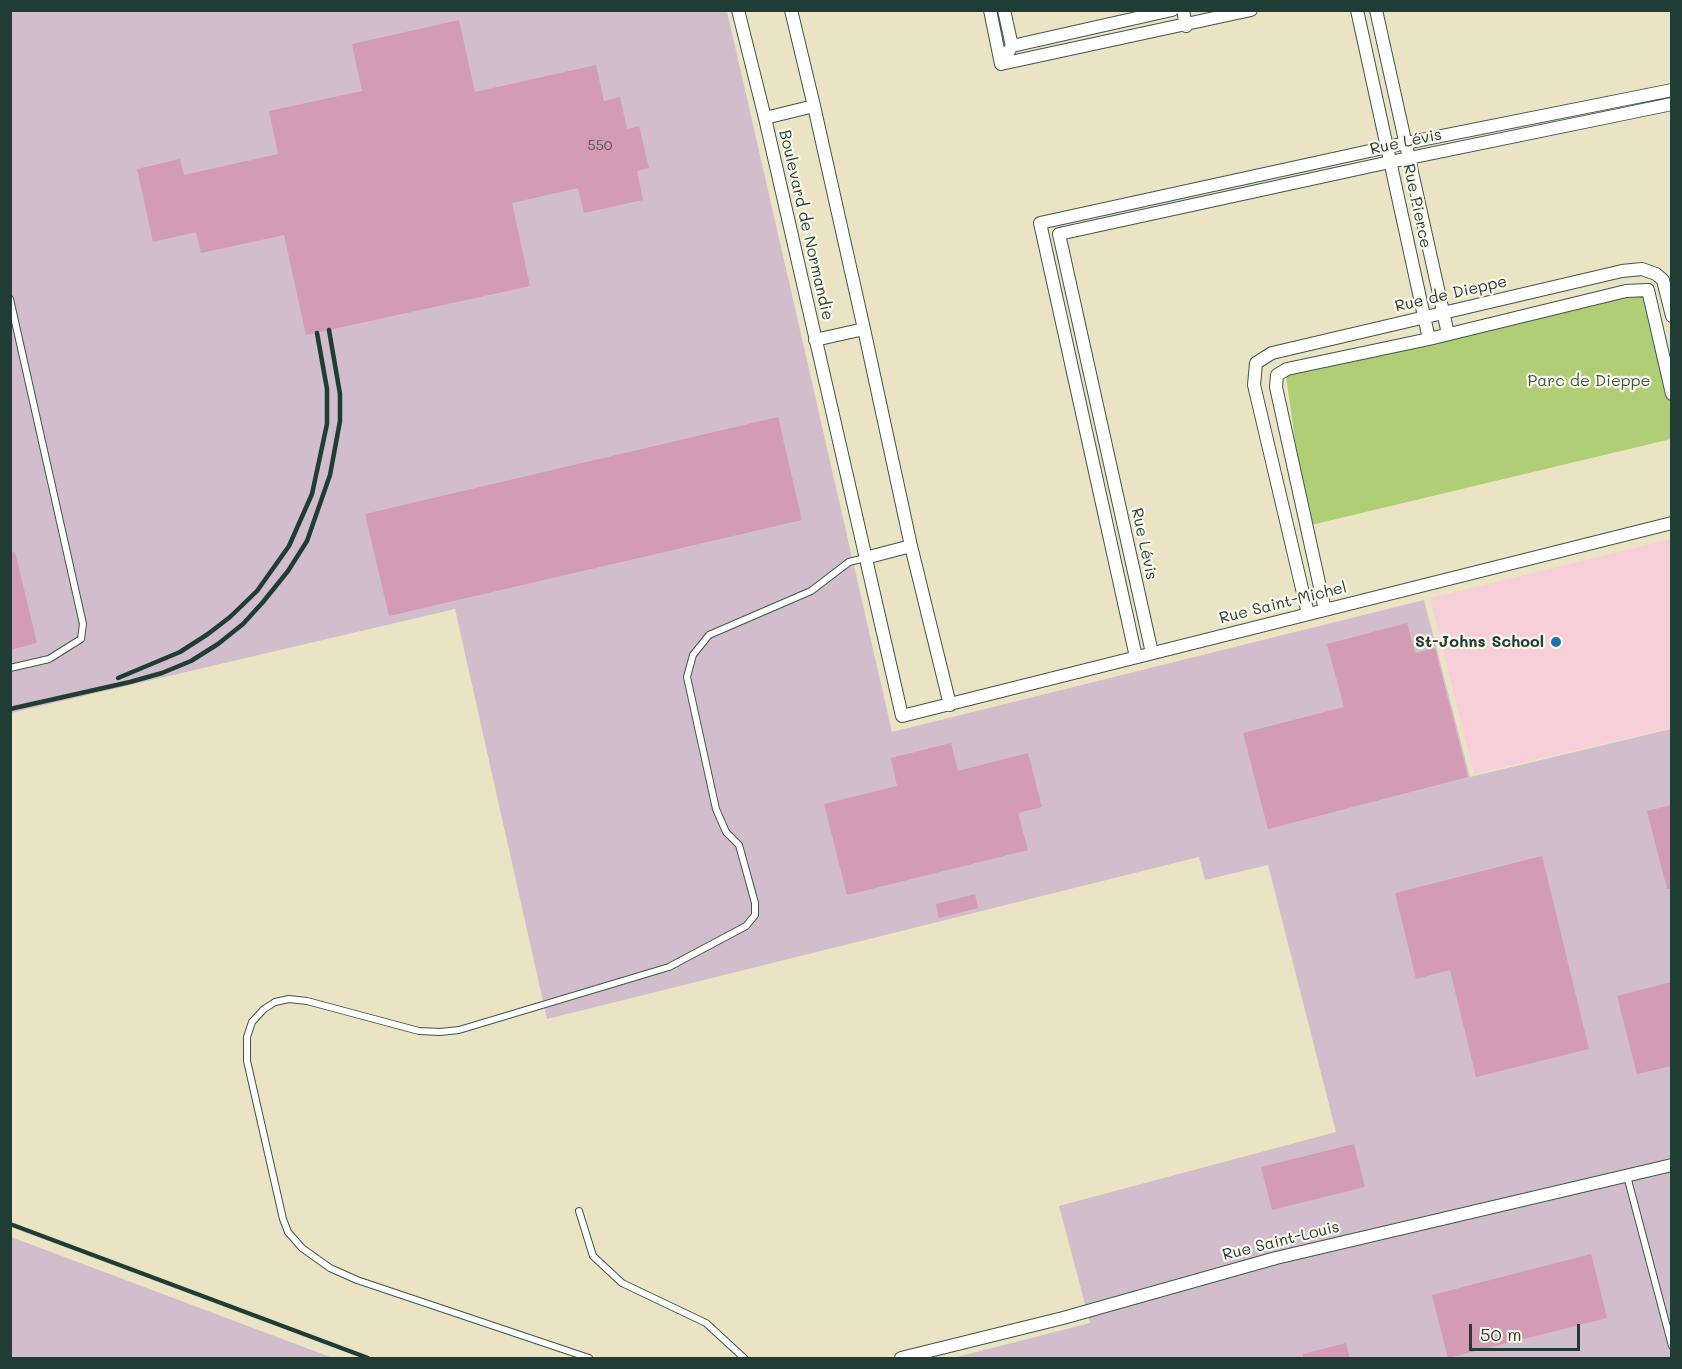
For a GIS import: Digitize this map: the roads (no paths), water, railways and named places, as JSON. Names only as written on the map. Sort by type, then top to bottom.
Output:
[{"type":"street","name":"Boulevard de Normandie","points":[[738,10],[765,118],[902,716]]},
{"type":"street","name":"Boulevard de Normandie","points":[[791,10],[864,329],[910,546],[950,705]]},
{"type":"street","points":[[990,10],[1001,64]]},
{"type":"street","points":[[1001,64],[1012,46],[1004,10]]},
{"type":"street","points":[[1012,46],[1172,10]]},
{"type":"street","points":[[1183,10],[1186,26]]},
{"type":"street","points":[[1001,64],[1186,26],[1251,10]]},
{"type":"street","name":"Rue Pierce","points":[[1357,10],[1429,339]]},
{"type":"street","name":"Rue Pierce","points":[[1376,10],[1448,334]]},
{"type":"street","name":"Rue Lévis","points":[[1136,657],[1040,223],[1406,143],[1671,90]]},
{"type":"street","name":"Rue Lévis","points":[[1152,653],[1059,234],[1671,104]]},
{"type":"street","name":"Boulevard de Normandie","points":[[765,118],[814,106]]},
{"type":"street","points":[[1587,107],[1592,120]]},
{"type":"street","points":[[1224,183],[1228,198]]},
{"type":"street","points":[[1040,223],[1059,234]]},
{"type":"street","name":"Rue de Dieppe","points":[[1256,363],[1272,353],[1622,271],[1642,269],[1656,274]]},
{"type":"street","points":[[1671,316],[1663,280],[1656,274],[1648,290],[1671,394]]},
{"type":"street","points":[[1277,375],[1287,369],[1429,339],[1626,291],[1648,290]]},
{"type":"street","name":"Boulevard de Normandie","points":[[815,340],[864,329]]},
{"type":"street","points":[[1277,375],[1256,363],[1254,385],[1308,614]]},
{"type":"street","points":[[1277,375],[1276,387],[1325,610]]},
{"type":"street","points":[[1089,446],[1105,442]]},
{"type":"street","name":"Rue Saint-Michel","points":[[902,716],[1671,523]]},
{"type":"street","points":[[865,558],[910,546]]},
{"type":"street","name":"Rue Saint-Louis","points":[[901,1359],[1063,1318],[1276,1258],[1671,1165]]},
{"type":"lane","points":[[10,299],[83,624],[81,639],[49,659],[10,668]]},
{"type":"lane","points":[[589,1359],[357,1280],[330,1268],[302,1248],[288,1232],[283,1219],[247,1061],[247,1037],[252,1022],[264,1009],[275,1002],[289,999],[307,1001],[419,1031],[459,1030],[669,967],[747,926],[755,915],[755,903],[739,845],[726,832],[716,809],[687,677],[693,655],[709,635],[811,591],[849,562],[865,558]]},
{"type":"lane","points":[[1627,1176],[1671,1346]]},
{"type":"lane","points":[[579,1211],[593,1256],[622,1283],[706,1323],[744,1359]]},
{"type":"railway","points":[[10,709],[130,682],[162,673],[191,661],[218,644],[243,624],[263,602],[288,571],[307,541],[330,475],[340,421],[340,394],[329,330]]},
{"type":"railway","points":[[118,678],[180,652],[208,634],[257,591],[289,546],[312,494],[327,424],[327,389],[317,333]]},
{"type":"railway","points":[[10,1224],[368,1358]]},
{"type":"place","name":"St-Johns School","points":[[1556,642]]},
{"type":"park label","name":"Parc de Dieppe","points":[[1589,381]]}]
